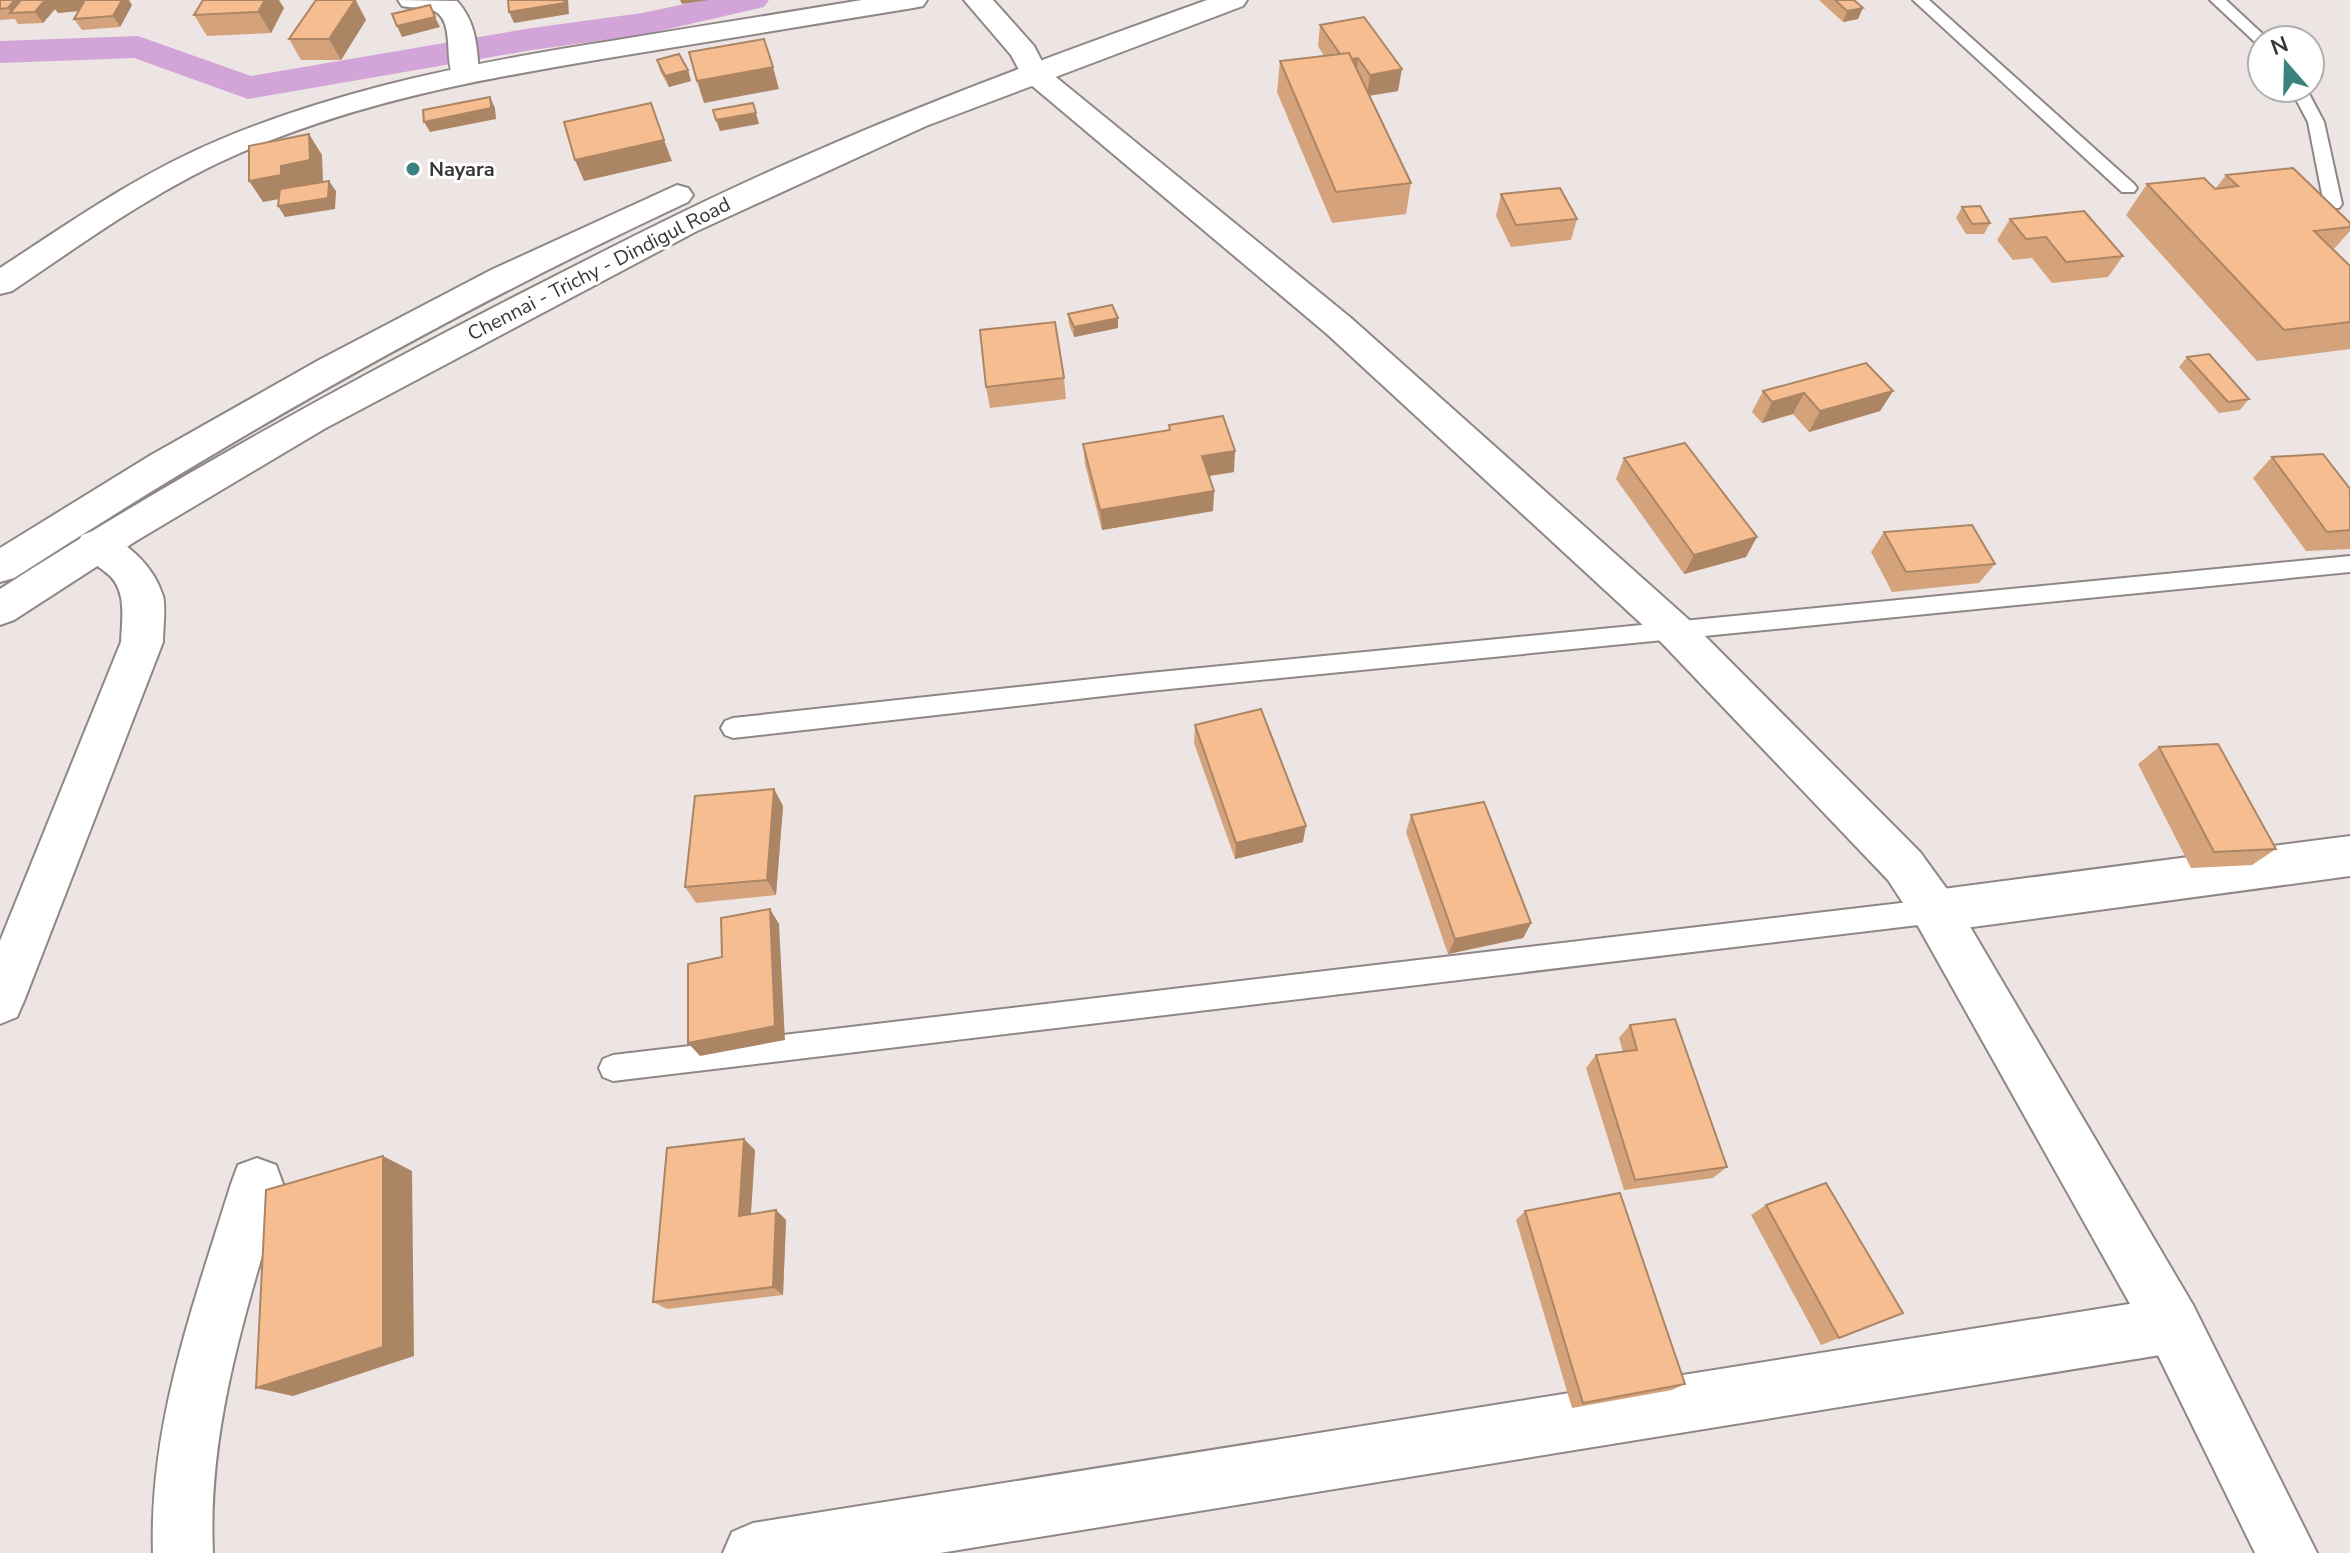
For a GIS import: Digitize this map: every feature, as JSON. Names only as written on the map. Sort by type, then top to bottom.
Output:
[{"type":"main road","points":[[412,0],[438,2],[451,11],[460,25],[463,59]]},
{"type":"main road","points":[[0,283],[152,184],[249,136],[429,81],[463,59],[913,0]]},
{"type":"main road","points":[[978,0],[1029,62],[1339,326],[1673,629],[1904,866],[1935,911],[2173,1325],[2287,1553]]},
{"type":"main road","name":"Chennai - Trichy - Dindigul Road","points":[[0,609],[96,545],[255,450],[687,221],[1164,0]]},
{"type":"main road","name":"Chennai - Trichy - Dindigul Road","points":[[0,567],[178,456],[365,350],[568,244],[798,142],[1029,62],[1233,0]]},
{"type":"main road","points":[[0,1001],[142,642],[143,597],[123,563],[96,545]]},
{"type":"main road","points":[[1935,911],[2350,856]]},
{"type":"main road","points":[[183,1553],[179,1515],[194,1404],[257,1184]]},
{"type":"main road","points":[[753,1553],[2173,1325]]},
{"type":"lane","points":[[1920,0],[2128,188]]},
{"type":"lane","points":[[2217,0],[2246,26]]},
{"type":"lane","points":[[2306,104],[2316,122],[2333,204]]},
{"type":"lane","points":[[733,728],[1673,629],[2350,564]]},
{"type":"lane","points":[[613,1068],[1935,911]]},
{"type":"building","points":[[0,0],[15,0],[8,8],[0,9]]},
{"type":"building","points":[[21,0],[45,0],[35,12],[10,13]]},
{"type":"building","points":[[85,0],[122,0],[113,16],[74,19]]},
{"type":"building","points":[[203,0],[265,0],[258,12],[194,15]]},
{"type":"building","points":[[316,0],[355,0],[329,39],[289,39]]},
{"type":"building","points":[[508,0],[564,0],[565,3],[509,12]]},
{"type":"building","points":[[1835,0],[1854,0],[1863,8],[1847,11]]},
{"type":"building","points":[[430,5],[435,17],[397,26],[392,14]]},
{"type":"building","points":[[1364,17],[1402,69],[1370,75],[1358,58],[1352,59],[1349,53],[1340,54],[1320,25]]},
{"type":"building","points":[[764,39],[773,67],[697,81],[689,52]]},
{"type":"building","points":[[1349,53],[1411,183],[1336,192],[1280,61]]},
{"type":"building","points":[[679,54],[688,70],[665,76],[657,60]]},
{"type":"building","points":[[490,97],[491,108],[424,122],[423,110]]},
{"type":"building","points":[[651,103],[664,140],[575,160],[564,122]]},
{"type":"building","points":[[753,103],[756,113],[716,120],[713,110]]},
{"type":"building","points":[[309,134],[310,160],[281,166],[281,175],[249,181],[249,146]]},
{"type":"building","points":[[2293,168],[2350,223],[2350,227],[2314,231],[2350,266],[2350,322],[2284,330],[2147,184],[2204,178],[2215,189],[2238,186],[2226,175]]},
{"type":"building","points":[[329,181],[328,198],[278,206],[280,189]]},
{"type":"building","points":[[1560,188],[1577,219],[1516,225],[1501,194]]},
{"type":"building","points":[[1980,206],[1990,223],[1972,224],[1962,207]]},
{"type":"building","points":[[2084,211],[2123,256],[2066,262],[2046,237],[2026,239],[2010,219]]},
{"type":"building","points":[[1112,305],[1118,318],[1074,327],[1068,314]]},
{"type":"building","points":[[1055,322],[1064,378],[986,387],[980,330]]},
{"type":"building","points":[[2209,354],[2249,399],[2228,402],[2187,357]]},
{"type":"building","points":[[1866,363],[1893,391],[1820,411],[1804,393],[1772,402],[1763,391]]},
{"type":"building","points":[[1223,416],[1235,451],[1202,456],[1214,491],[1100,510],[1083,444],[1170,430],[1169,425]]},
{"type":"building","points":[[1685,443],[1757,537],[1694,555],[1624,458]]},
{"type":"building","points":[[2323,454],[2350,489],[2350,530],[2327,532],[2272,457]]},
{"type":"building","points":[[1972,525],[1995,564],[1906,572],[1884,532]]},
{"type":"building","points":[[1261,709],[1306,826],[1236,843],[1195,725]]},
{"type":"building","points":[[2218,744],[2276,849],[2214,852],[2159,747]]},
{"type":"building","points":[[774,789],[767,880],[685,887],[695,796]]},
{"type":"building","points":[[1484,802],[1531,923],[1455,939],[1411,815]]},
{"type":"building","points":[[770,909],[775,1026],[688,1043],[688,964],[722,957],[721,918]]},
{"type":"building","points":[[1675,1019],[1727,1167],[1635,1180],[1596,1055],[1637,1050],[1630,1025]]},
{"type":"building","points":[[744,1139],[739,1216],[776,1210],[773,1287],[653,1302],[667,1148]]},
{"type":"building","points":[[383,1156],[383,1347],[256,1388],[266,1190]]},
{"type":"building","points":[[1826,1183],[1903,1313],[1839,1338],[1766,1205]]},
{"type":"building","points":[[1620,1193],[1685,1384],[1583,1403],[1525,1211]]},
{"type":"waterway","points":[[0,52],[138,47],[248,88],[532,39],[642,24],[752,0]]},
{"type":"place","name":"Nayara","points":[[413,169]]}]
